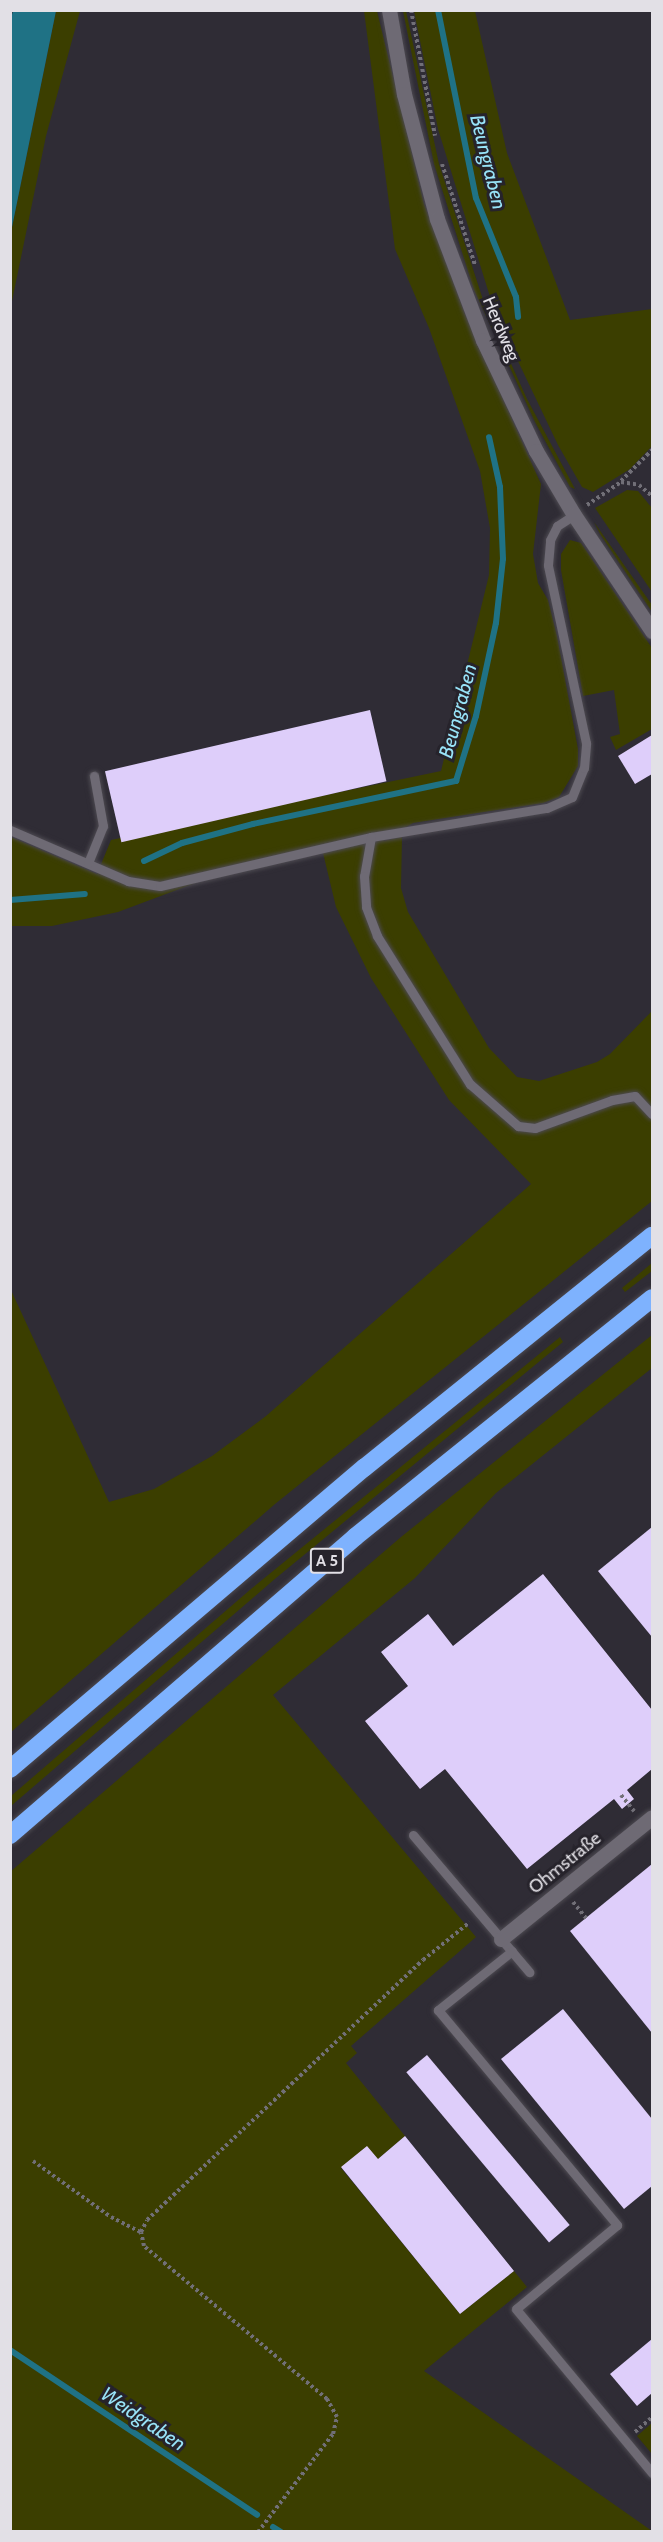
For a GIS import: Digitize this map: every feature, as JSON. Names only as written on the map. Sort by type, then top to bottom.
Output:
[{"type":"highway","name":"A 5","points":[[10,1769],[364,1468],[652,1236]]},
{"type":"highway","name":"A 5","points":[[10,1835],[355,1537],[652,1298]]},
{"type":"main road","name":"Herdweg","points":[[389,10],[419,153],[458,277],[510,399],[574,515],[652,631]]},
{"type":"main road","name":"Ohmstraße","points":[[501,1939],[652,1817]]},
{"type":"lane","points":[[10,830],[128,881],[160,886],[371,837],[547,808],[572,797],[584,768],[586,743],[548,565],[553,533],[574,515]]},
{"type":"lane","points":[[88,863],[103,826],[94,776]]},
{"type":"lane","points":[[371,837],[364,876],[366,907],[377,936],[470,1084],[518,1126],[535,1128],[612,1100],[635,1096],[652,1114]]},
{"type":"lane","points":[[413,1835],[529,1972]]},
{"type":"lane","points":[[512,1951],[438,2010],[617,2224],[516,2309],[652,2473]]},
{"type":"path","points":[[411,10],[436,140]]},
{"type":"path","points":[[438,152],[477,272]]},
{"type":"path","points":[[574,515],[621,482],[652,450]]},
{"type":"path","points":[[621,482],[639,484],[652,496]]},
{"type":"path","points":[[582,495],[588,505]]},
{"type":"path","points":[[621,1795],[634,1812]]},
{"type":"path","points":[[258,2532],[333,2434],[337,2417],[327,2399],[144,2246],[141,2232],[147,2220],[414,1968],[480,1914]]},
{"type":"path","points":[[33,2161],[111,2217],[141,2232]]},
{"type":"path","points":[[625,2440],[652,2417]]},
{"type":"shaded area","points":[[56,11],[80,11],[46,136],[11,306],[11,232]]},
{"type":"shaded area","points":[[364,11],[377,11],[424,204],[466,317],[541,484],[533,554],[538,583],[548,600],[557,636],[578,749],[578,766],[559,797],[543,803],[413,823],[383,841],[402,837],[401,888],[408,912],[489,1048],[517,1077],[539,1081],[597,1062],[610,1054],[652,1011],[652,1201],[275,1504],[11,1732],[10,1288],[109,1502],[154,1489],[212,1456],[266,1416],[531,1184],[449,1100],[371,978],[336,907],[323,853],[198,882],[118,912],[52,926],[11,926],[11,837],[97,874],[111,840],[441,771],[489,575],[490,528],[480,471],[429,328],[395,249]]},
{"type":"shaded area","points":[[403,11],[406,11],[439,164],[485,306],[527,399],[575,489],[570,487],[535,422],[474,290],[434,164]]},
{"type":"shaded area","points":[[414,11],[475,11],[507,153],[570,320],[652,309],[652,446],[630,469],[593,492],[582,487],[558,445],[495,313],[438,129]]},
{"type":"shaded area","points":[[627,490],[638,491],[652,508],[652,592],[595,508]]},
{"type":"shaded area","points":[[594,522],[652,605],[652,612],[600,534]]},
{"type":"shaded area","points":[[570,540],[581,543],[652,648],[652,729],[616,750],[610,737],[620,734],[614,690],[583,696],[561,570],[561,554]]},
{"type":"shaded area","points":[[652,1263],[652,1271],[625,1292],[622,1288]]},
{"type":"shaded area","points":[[652,1335],[652,1368],[496,1493],[415,1578],[273,1695],[476,1937],[351,2046],[357,2053],[346,2063],[405,2136],[378,2159],[341,2168],[460,2314],[514,2271],[527,2287],[424,2371],[652,2531],[11,2531],[10,1872],[401,1537]]},
{"type":"shaded area","points":[[560,1337],[563,1342],[276,1578],[11,1806],[11,1796],[251,1589]]},
{"type":"shaded area","points":[[652,2423],[652,2454],[637,2436]]},
{"type":"water","points":[[13,11],[56,11],[11,232],[10,22]]},
{"type":"building","points":[[370,710],[386,781],[121,842],[105,771]]},
{"type":"building","points":[[652,735],[652,774],[635,784],[618,756]]},
{"type":"building","points":[[652,1527],[652,1637],[598,1571]]},
{"type":"building","points":[[543,1574],[652,1710],[652,1769],[627,1790],[634,1799],[622,1809],[614,1799],[527,1869],[445,1769],[420,1789],[365,1721],[408,1686],[381,1652],[428,1614],[453,1646]]},
{"type":"building","points":[[652,1864],[652,2033],[570,1931]]},
{"type":"building","points":[[563,2009],[652,2119],[652,2186],[624,2209],[501,2059]]},
{"type":"building","points":[[427,2055],[570,2225],[549,2242],[406,2072]]},
{"type":"building","points":[[405,2136],[514,2271],[460,2314],[341,2167],[367,2146],[378,2159]]},
{"type":"building","points":[[652,2339],[652,2393],[637,2406],[610,2374]]},
{"type":"waterway","name":"Beungraben","points":[[438,10],[476,198],[516,297],[518,317]]},
{"type":"waterway","name":"Beungraben","points":[[144,861],[182,843],[253,824],[456,781],[476,716],[496,623],[503,559],[500,487],[489,437]]},
{"type":"waterway","name":"Weidgraben","points":[[10,900],[85,894]]},
{"type":"waterway","name":"Weidgraben","points":[[10,2350],[257,2515]]},
{"type":"waterway","name":"Weidgraben","points":[[273,2527],[281,2532]]}]
